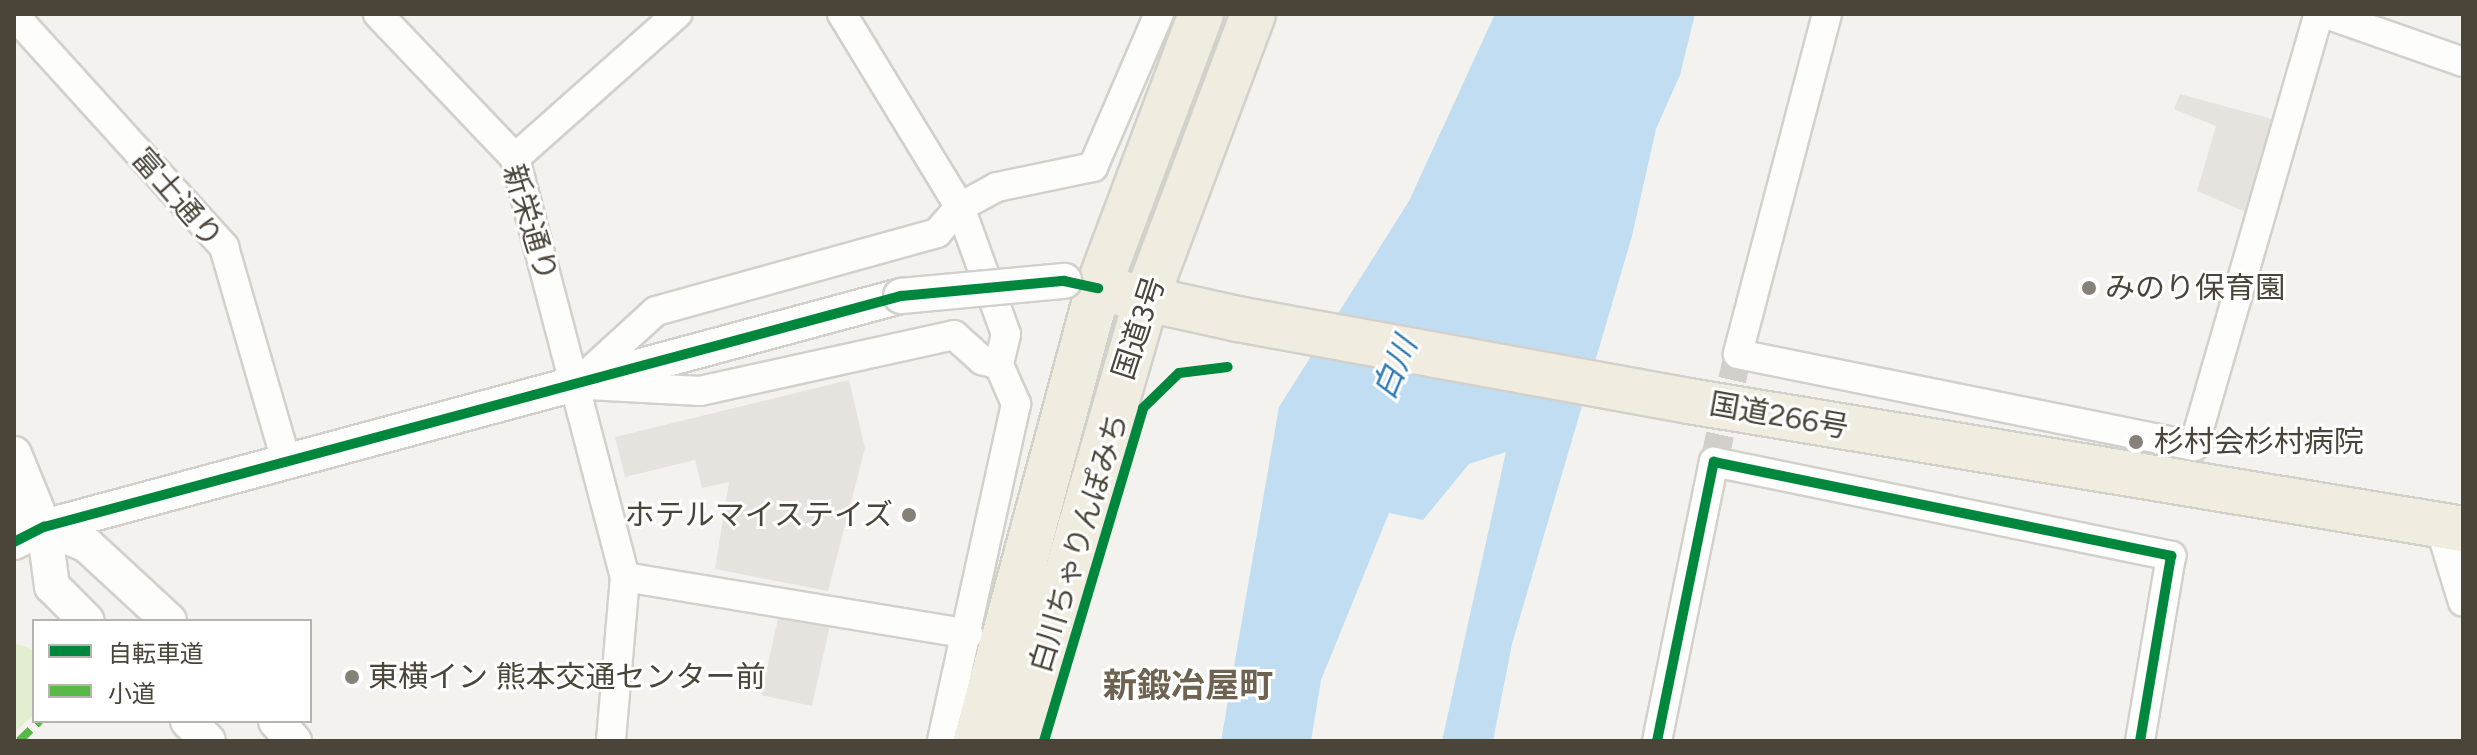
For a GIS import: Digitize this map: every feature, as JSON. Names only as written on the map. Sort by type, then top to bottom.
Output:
[{"type":"highway","name":"国道3号","points":[[976,741],[1081,285],[1201,14]]},
{"type":"highway","name":"国道3号","points":[[1018,741],[1146,299],[1253,14]]},
{"type":"highway","name":"国道266号","points":[[1081,285],[1238,319],[1689,401],[2452,528]]},
{"type":"street","name":"新栄通り","points":[[378,14],[515,158],[625,577],[611,741]]},
{"type":"street","points":[[515,158],[677,14]]},
{"type":"street","points":[[842,14],[960,207],[1006,334],[999,365],[1016,404],[968,634],[942,741]]},
{"type":"street","points":[[575,385],[656,311],[937,233],[960,207],[997,187],[1093,167],[1159,14]]},
{"type":"street","points":[[1827,14],[1738,354],[2194,446],[2319,14]]},
{"type":"street","points":[[2326,14],[2463,62]]},
{"type":"street","name":"富士通り","points":[[14,15],[224,247],[287,464]]},
{"type":"street","points":[[14,556],[29,534],[901,296],[1081,285]]},
{"type":"street","points":[[575,385],[700,391],[954,335],[982,360],[999,365]]},
{"type":"street","points":[[14,454],[29,534]]},
{"type":"street","points":[[1657,741],[1714,462],[2171,556],[2140,741]]},
{"type":"street","points":[[14,505],[52,586],[85,619]]},
{"type":"street","points":[[2452,528],[2463,602]]},
{"type":"street","points":[[29,534],[87,545],[167,619]]},
{"type":"street","points":[[625,577],[968,634]]},
{"type":"street","points":[[190,723],[208,741]]},
{"type":"street","points":[[278,723],[294,741]]},
{"type":"green space","points":[[14,643],[32,649],[32,716],[14,733]]},
{"type":"shaded area","points":[[2180,94],[2272,119],[2253,215],[2197,191],[2216,126],[2174,109]]},
{"type":"shaded area","points":[[849,380],[865,448],[828,591],[715,569],[729,482],[702,488],[695,460],[625,477],[615,437]]},
{"type":"shaded area","points":[[779,614],[830,625],[812,706],[761,695]]},
{"type":"water","name":"白川","points":[[1495,14],[1695,14],[1680,75],[1656,129],[1632,236],[1512,644],[1493,741],[1442,741],[1506,452],[1469,464],[1423,520],[1389,513],[1321,680],[1311,741],[1221,741],[1279,407],[1409,201]]},
{"type":"tunnel","points":[[1714,462],[1738,354]]},
{"type":"marked path","points":[[19,741],[38,723]]},
{"type":"cycle path","points":[[14,542],[44,527],[901,296],[1064,281],[1098,288]]},
{"type":"cycle path","name":"白川ちゃりんぽみち","points":[[1044,741],[1143,408],[1179,373],[1228,367]]},
{"type":"cycle path","points":[[1657,741],[1714,462],[2171,556],[2140,741]]},
{"type":"place","name":"みのり保育園","points":[[2089,288]]},
{"type":"place","name":"杉村会杉村病院","points":[[2136,442]]},
{"type":"place","name":"ホテルマイステイズ","points":[[909,515]]},
{"type":"place","name":"東横イン 熊本交通センター前","points":[[352,677]]},
{"type":"district","name":"新鍛冶屋町","points":[[1188,686]]}]
